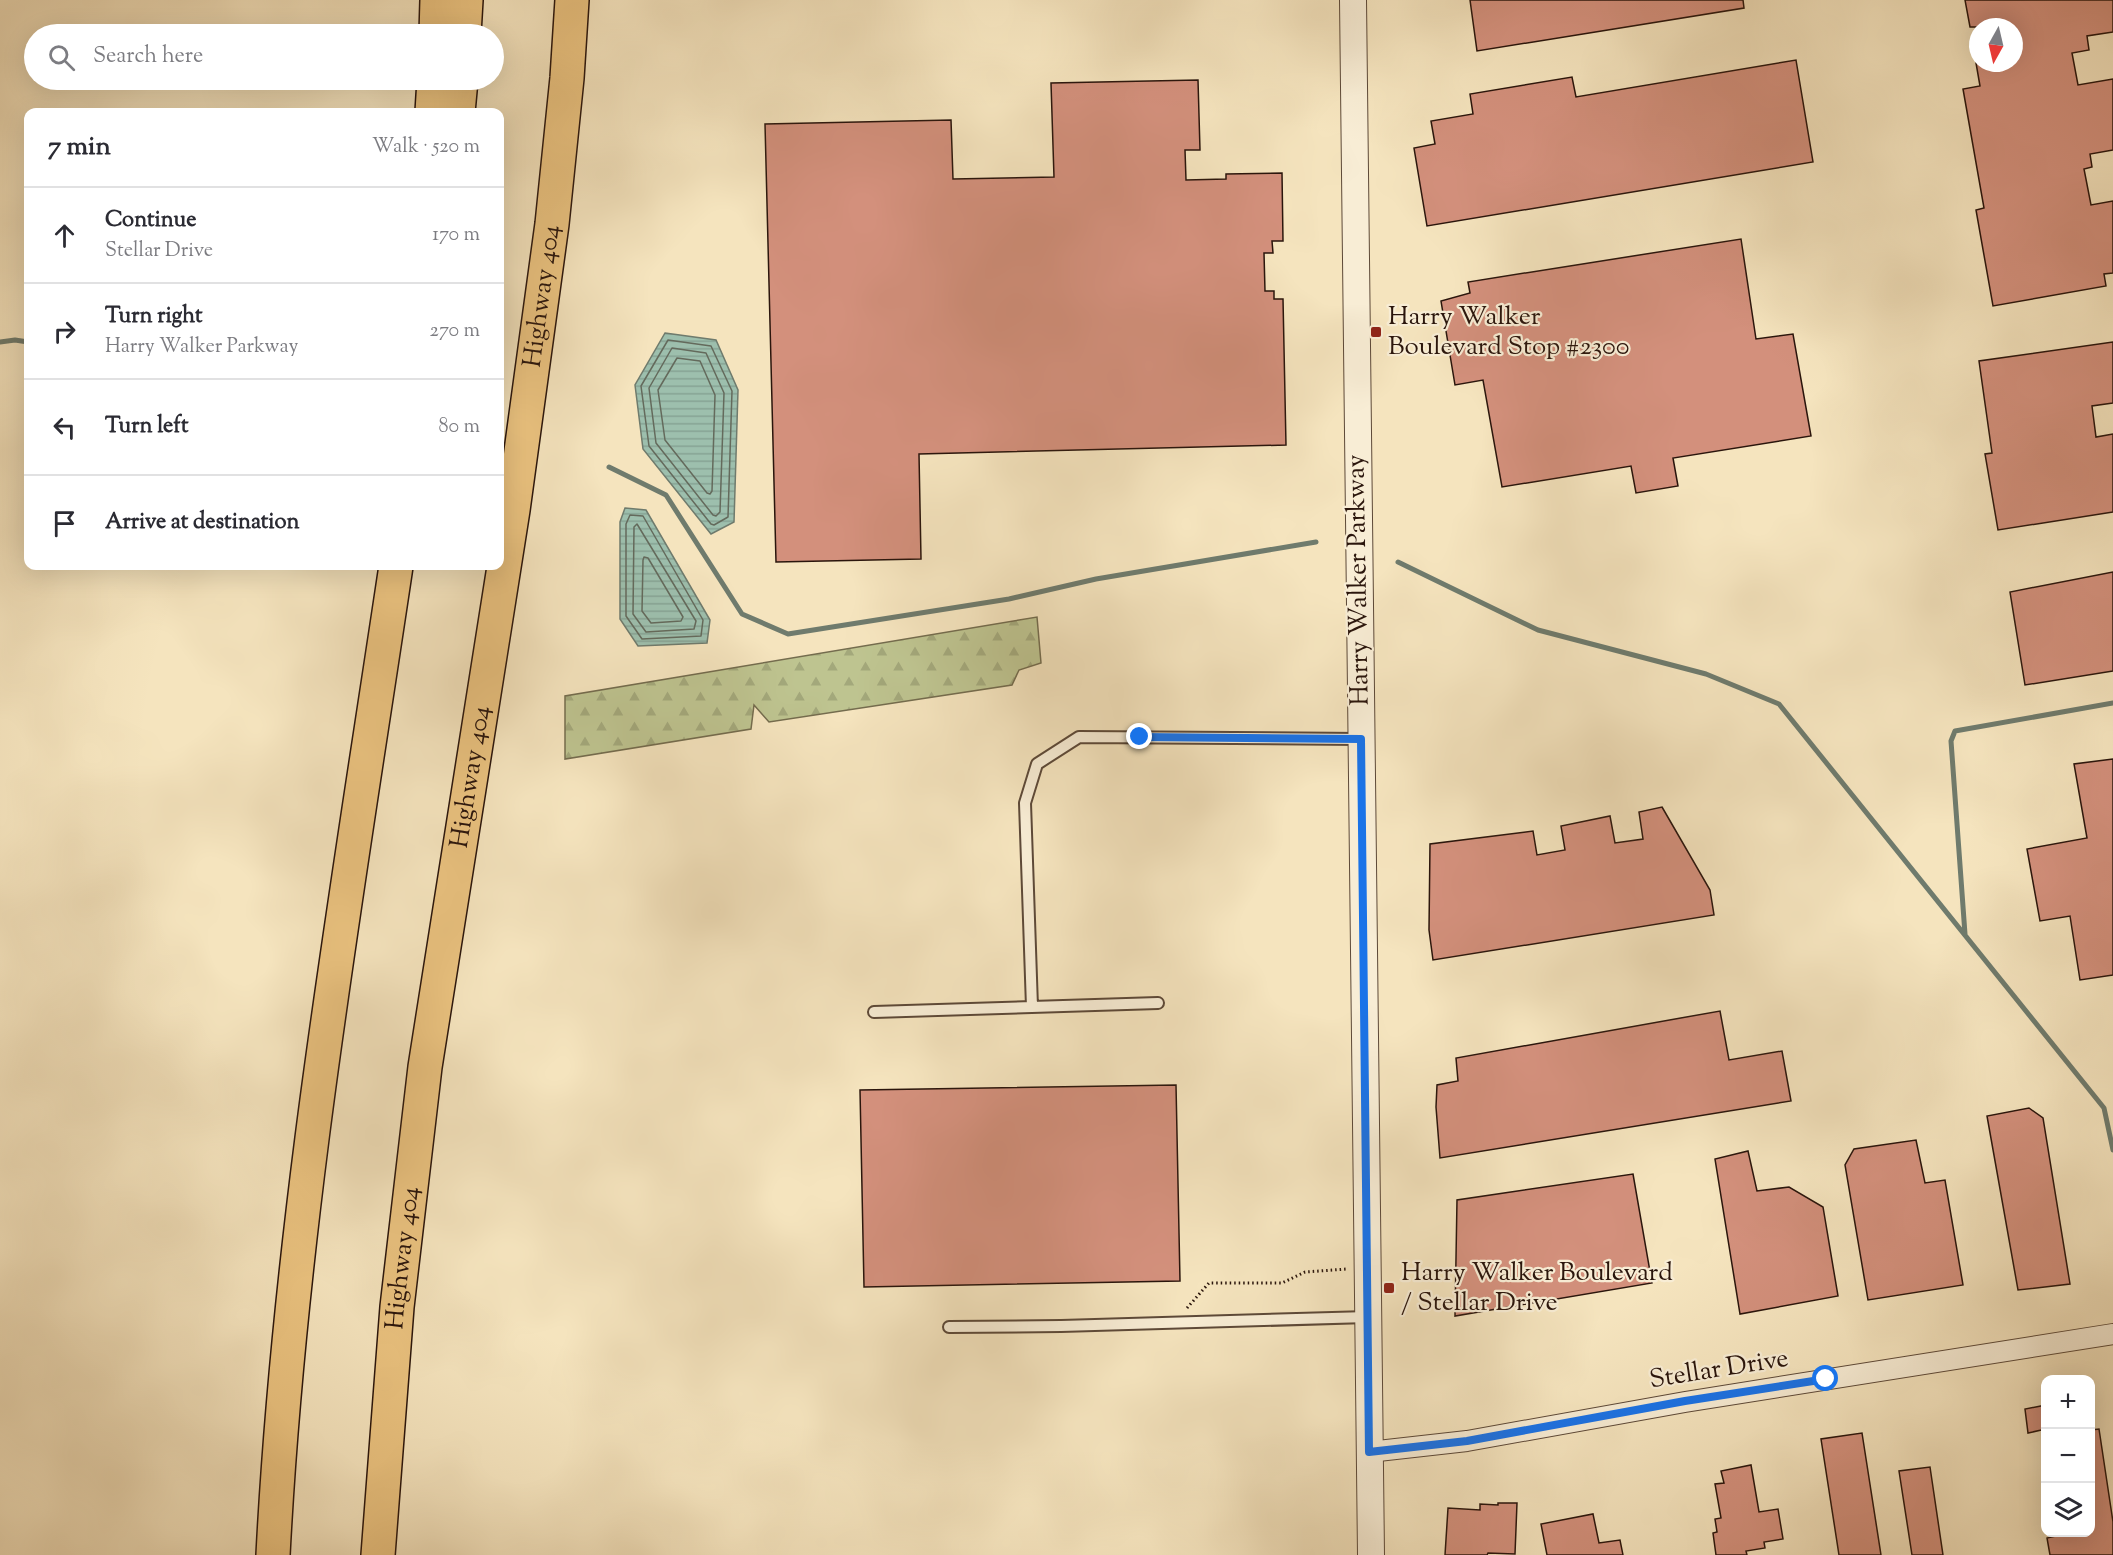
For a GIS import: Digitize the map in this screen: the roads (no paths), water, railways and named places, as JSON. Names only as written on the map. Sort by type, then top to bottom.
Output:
[{"type":"highway","points":[[436,0],[436,24]]},
{"type":"highway","points":[[465,24],[466,0]]},
{"type":"highway","name":"Highway 404","points":[[504,564],[552,224],[567,78],[572,0]]},
{"type":"highway","points":[[432,108],[433,90]]},
{"type":"highway","points":[[458,108],[459,90]]},
{"type":"highway","points":[[273,1555],[284,1387],[318,1085],[395,570]]},
{"type":"highway","name":"Highway 404","points":[[378,1555],[397,1307],[425,1067],[503,570]]},
{"type":"street","name":"Harry Walker Parkway","points":[[1353,0],[1371,1555]]},
{"type":"street","name":"Stellar Drive","points":[[1369,1452],[1467,1441],[1685,1401],[2113,1334]]},
{"type":"lane","points":[[1032,1007],[1025,803],[1037,764],[1079,737],[1361,739]]},
{"type":"lane","points":[[874,1012],[1158,1003]]},
{"type":"lane","points":[[949,1327],[1368,1317]]},
{"type":"water","points":[[665,333],[716,340],[738,390],[734,522],[711,534],[643,449],[635,385]]},
{"type":"water","points":[[625,508],[646,510],[710,620],[707,643],[638,646],[620,619],[620,522]]},
{"type":"waterway","points":[[0,342],[24,341]]},
{"type":"waterway","points":[[609,467],[666,495],[742,614],[788,634],[1009,599],[1096,579],[1316,542]]},
{"type":"waterway","points":[[1398,562],[1538,630],[1706,674],[1779,704],[2104,1108],[2113,1150]]},
{"type":"waterway","points":[[1965,934],[1951,741],[1955,731],[2113,703]]},
{"type":"place","name":"Harry Walker Boulevard Stop #2300","points":[[1376,332]]},
{"type":"place","name":"Harry Walker Boulevard / Stellar Drive","points":[[1389,1288]]}]
